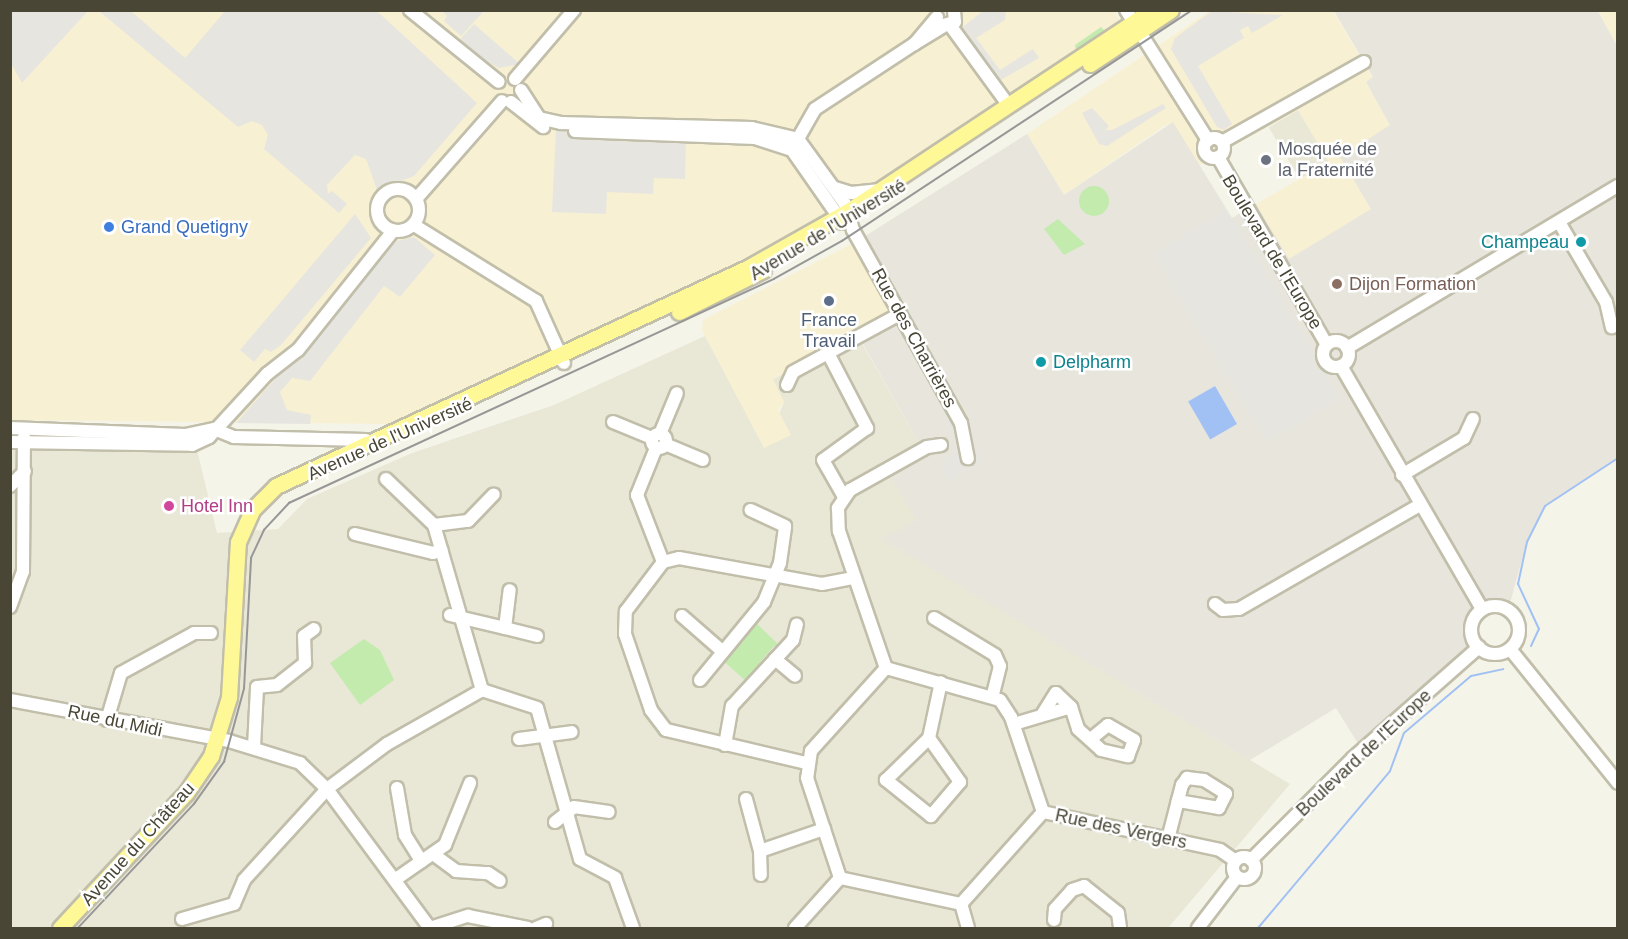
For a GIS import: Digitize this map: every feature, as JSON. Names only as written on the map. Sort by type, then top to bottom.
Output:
[{"type":"main road","name":"Avenue de l'Université","points":[[847,218],[881,189],[1152,10]]},
{"type":"main road","name":"Avenue de l'Université","points":[[238,542],[252,510],[276,486],[366,440],[734,286],[847,218],[1133,22],[1170,10]]},
{"type":"main road","name":"Avenue de l'Université","points":[[238,542],[259,511],[296,481],[562,359]]},
{"type":"main road","name":"Avenue du Château","points":[[60,928],[186,793],[212,756],[230,697],[238,542]]},
{"type":"street","points":[[410,10],[499,82],[506,101],[536,125],[556,130],[755,138],[796,148],[813,166],[847,218]]},
{"type":"street","points":[[416,199],[506,101],[574,10]]},
{"type":"street","points":[[796,148],[815,109],[914,44],[941,17],[954,10]]},
{"type":"street","points":[[941,17],[1009,106]]},
{"type":"street","points":[[1133,22],[1208,140],[1222,142],[1364,62]]},
{"type":"street","points":[[499,82],[518,84]]},
{"type":"street","points":[[518,84],[539,118],[561,123],[752,128],[796,148],[835,188],[847,218]]},
{"type":"street","name":"Boulevard de l'Europe","points":[[1208,140],[1205,152],[1218,158],[1327,345]]},
{"type":"street","points":[[1218,158],[1222,142]]},
{"type":"street","points":[[1347,348],[1617,186]]},
{"type":"street","points":[[835,188],[851,193],[881,189]]},
{"type":"street","points":[[393,230],[377,214],[385,194],[400,189],[416,199],[420,212],[414,225]]},
{"type":"street","name":"Rue des Charrières","points":[[847,218],[961,423],[968,458]]},
{"type":"street","points":[[1559,222],[1606,302],[1612,327]]},
{"type":"street","points":[[10,440],[24,437],[194,437],[219,428],[330,310],[393,230],[414,225],[529,295],[562,359]]},
{"type":"street","points":[[787,385],[794,372],[900,314]]},
{"type":"street","points":[[1347,348],[1338,342],[1327,345],[1326,362],[1341,366],[1418,506],[1482,609]]},
{"type":"street","points":[[1341,366],[1347,361],[1347,348]]},
{"type":"street","points":[[828,353],[867,428],[823,460],[844,497]]},
{"type":"street","points":[[663,562],[637,495],[677,393]]},
{"type":"street","points":[[1402,475],[1464,438],[1473,419]]},
{"type":"street","points":[[613,422],[703,460]]},
{"type":"street","points":[[10,426],[194,437]]},
{"type":"street","points":[[10,426],[24,437]]},
{"type":"street","points":[[219,428],[234,437],[366,440]]},
{"type":"street","points":[[10,607],[23,572],[24,437]]},
{"type":"street","points":[[886,668],[837,523],[844,497],[927,447],[941,445]]},
{"type":"street","points":[[10,486],[25,471]]},
{"type":"street","points":[[386,479],[434,525],[456,616],[482,690]]},
{"type":"street","points":[[434,525],[468,520],[494,494]]},
{"type":"street","points":[[1215,604],[1223,610],[1239,609],[1418,506]]},
{"type":"street","points":[[700,680],[721,650],[764,603],[775,573],[786,529],[766,512],[751,510]]},
{"type":"street","points":[[355,534],[433,553],[441,550]]},
{"type":"street","points":[[806,763],[677,735],[660,725],[625,634],[628,606],[663,562],[697,558],[827,585],[854,578]]},
{"type":"street","points":[[505,628],[510,590]]},
{"type":"street","points":[[1482,609],[1497,606],[1514,615],[1519,629],[1510,649]]},
{"type":"street","points":[[1482,609],[1471,630],[1479,647],[1491,653],[1510,649]]},
{"type":"street","points":[[456,616],[537,636]]},
{"type":"street","points":[[681,616],[721,650]]},
{"type":"street","points":[[934,618],[995,655],[1000,666],[993,695]]},
{"type":"street","points":[[725,746],[732,706],[793,640],[797,624]]},
{"type":"street","points":[[254,747],[257,687],[277,686],[305,663],[304,636],[314,629]]},
{"type":"street","points":[[106,720],[121,674],[194,633],[211,633]]},
{"type":"street","name":"Boulevard de l'Europe","points":[[1237,877],[1253,873],[1251,860],[1353,758],[1479,647]]},
{"type":"street","points":[[1510,649],[1617,783]]},
{"type":"street","points":[[775,659],[795,676]]},
{"type":"street","points":[[886,668],[993,695],[1014,724],[1043,812]]},
{"type":"street","points":[[806,763],[886,668]]},
{"type":"street","points":[[929,738],[960,782],[931,816],[886,780],[929,738],[941,682]]},
{"type":"street","points":[[182,919],[234,904],[244,880],[327,789],[387,744],[482,690],[532,703],[545,735],[580,859],[615,878],[633,928]]},
{"type":"street","points":[[1042,715],[1056,693],[1071,707],[1078,729],[1091,739]]},
{"type":"street","name":"Rue du Midi","points":[[10,700],[106,720],[219,739],[254,747],[300,762],[327,789],[396,879],[430,928]]},
{"type":"street","points":[[1014,724],[1071,707]]},
{"type":"street","points":[[519,739],[572,732]]},
{"type":"street","points":[[806,763],[840,878]]},
{"type":"street","points":[[396,879],[433,854],[450,838],[470,783]]},
{"type":"street","points":[[397,788],[405,835],[421,861]]},
{"type":"street","points":[[746,799],[760,851],[761,875]]},
{"type":"street","points":[[1168,839],[1178,801]]},
{"type":"street","points":[[566,810],[609,812]]},
{"type":"street","points":[[555,822],[566,810]]},
{"type":"street","name":"Rue des Vergers","points":[[961,904],[1043,812],[1220,850],[1236,861]]},
{"type":"street","points":[[760,851],[824,829]]},
{"type":"street","points":[[433,854],[456,871],[488,873],[500,881]]},
{"type":"street","points":[[1198,928],[1237,877],[1236,861],[1251,860]]},
{"type":"street","points":[[840,878],[961,904],[968,928]]},
{"type":"street","points":[[795,928],[840,878]]},
{"type":"street","points":[[1054,920],[1055,909],[1072,890],[1084,886],[1118,913],[1120,928]]},
{"type":"street","points":[[430,928],[468,916],[528,928]]},
{"type":"shaded area","points":[[11,10],[88,11],[22,83],[11,63]]},
{"type":"shaded area","points":[[1114,10],[1122,26],[834,215],[639,318],[397,424],[11,420],[11,11]]},
{"type":"shaded area","points":[[1211,10],[1333,11],[1373,78],[1366,83],[1391,126],[1372,209],[1289,259],[1256,204],[1329,162],[1298,110],[1199,165],[1173,123],[1167,124],[1064,195],[1027,134]]},
{"type":"shaded area","points":[[99,11],[131,11],[185,58],[225,11],[377,11],[477,103],[414,176],[377,190],[366,159],[355,155],[327,185],[328,194],[332,191],[347,204],[339,213],[264,149],[268,135],[262,125],[252,121],[238,127]]},
{"type":"shaded area","points":[[442,11],[484,11],[461,36],[444,21],[447,16]]},
{"type":"shaded area","points":[[983,11],[1006,11],[1005,20],[976,38],[1000,70],[1033,49],[1039,58],[999,81],[959,30]]},
{"type":"shaded area","points":[[1212,11],[1283,15],[1252,33],[1248,26],[1240,30],[1244,38],[1198,66],[1232,124],[1224,130],[1217,127],[1171,49],[1175,38]]},
{"type":"shaded area","points":[[1334,11],[1598,11],[1617,46],[1617,458],[1545,506],[1527,542],[1508,610],[1490,606],[1477,614],[1471,630],[1475,643],[1362,750],[1336,708],[1250,760],[882,539],[916,520],[891,476],[927,457],[859,337],[900,314],[859,240],[1027,134],[1064,195],[1173,122],[1232,218],[1256,204],[1289,259],[1371,209],[1340,157],[1390,125],[1366,82],[1373,77]]},
{"type":"shaded area","points":[[1599,11],[1617,11],[1617,46]]},
{"type":"shaded area","points":[[474,24],[520,64],[499,68],[481,58],[460,39]]},
{"type":"shaded area","points":[[1163,104],[1166,108],[1107,146],[1099,144],[1082,113],[1092,108],[1109,126],[1105,130],[1112,130]]},
{"type":"shaded area","points":[[1298,110],[1329,162],[1300,180],[1269,128]]},
{"type":"shaded area","points":[[556,130],[686,136],[685,179],[654,178],[653,194],[607,192],[606,214],[552,212]]},
{"type":"shaded area","points":[[1227,210],[1340,398],[1266,442],[1153,254]]},
{"type":"shaded area","points":[[355,214],[371,238],[281,345],[271,352],[265,349],[254,362],[240,350]]},
{"type":"shaded area","points":[[414,237],[435,255],[400,297],[384,286],[310,381],[292,378],[280,392],[287,410],[311,415],[310,424],[236,423],[397,241]]},
{"type":"shaded area","points":[[859,240],[900,314],[773,379],[784,402],[778,410],[791,435],[764,448],[702,330],[703,320]]},
{"type":"shaded area","points":[[856,333],[927,457],[916,520],[883,539],[1290,784],[1168,928],[11,928],[11,451],[197,450],[217,533],[278,529],[307,499],[412,453],[554,405],[705,336],[765,448],[784,402],[772,380]]},
{"type":"shaded area","points":[[956,409],[984,461],[949,480],[942,469],[956,444],[945,415]]},
{"type":"green space","points":[[1101,27],[1108,34],[1077,55],[1075,45]]},
{"type":"green space","points":[[1094,186],[1105,190],[1109,201],[1105,212],[1094,216],[1083,212],[1079,201],[1083,190]]},
{"type":"green space","points":[[1058,219],[1085,244],[1064,255],[1044,229]]},
{"type":"green space","points":[[753,620],[781,647],[774,646],[760,662],[764,666],[748,683],[719,657],[744,641],[739,635]]},
{"type":"green space","points":[[364,639],[380,650],[394,680],[360,705],[330,663]]},
{"type":"water","points":[[1215,386],[1237,424],[1210,440],[1188,402]]},
{"type":"waterway","points":[[1531,646],[1539,629],[1518,584],[1527,542],[1545,506],[1618,458]]},
{"type":"waterway","points":[[1258,928],[1390,771],[1404,733],[1471,676],[1503,669]]},
{"type":"tram line","points":[[78,928],[194,804],[224,762],[244,689],[251,558],[264,530],[289,503],[774,279],[842,241],[1192,10]]},
{"type":"place","name":"Mosquée de la Fraternité","points":[[1266,160]]},
{"type":"place","name":"Grand Quetigny","points":[[109,227]]},
{"type":"place","name":"Champeau","points":[[1581,242]]},
{"type":"place","name":"Dijon Formation","points":[[1337,284]]},
{"type":"place","name":"France Travail","points":[[829,301]]},
{"type":"place","name":"Delpharm","points":[[1041,362]]},
{"type":"place","name":"Hotel Inn","points":[[169,506]]}]
